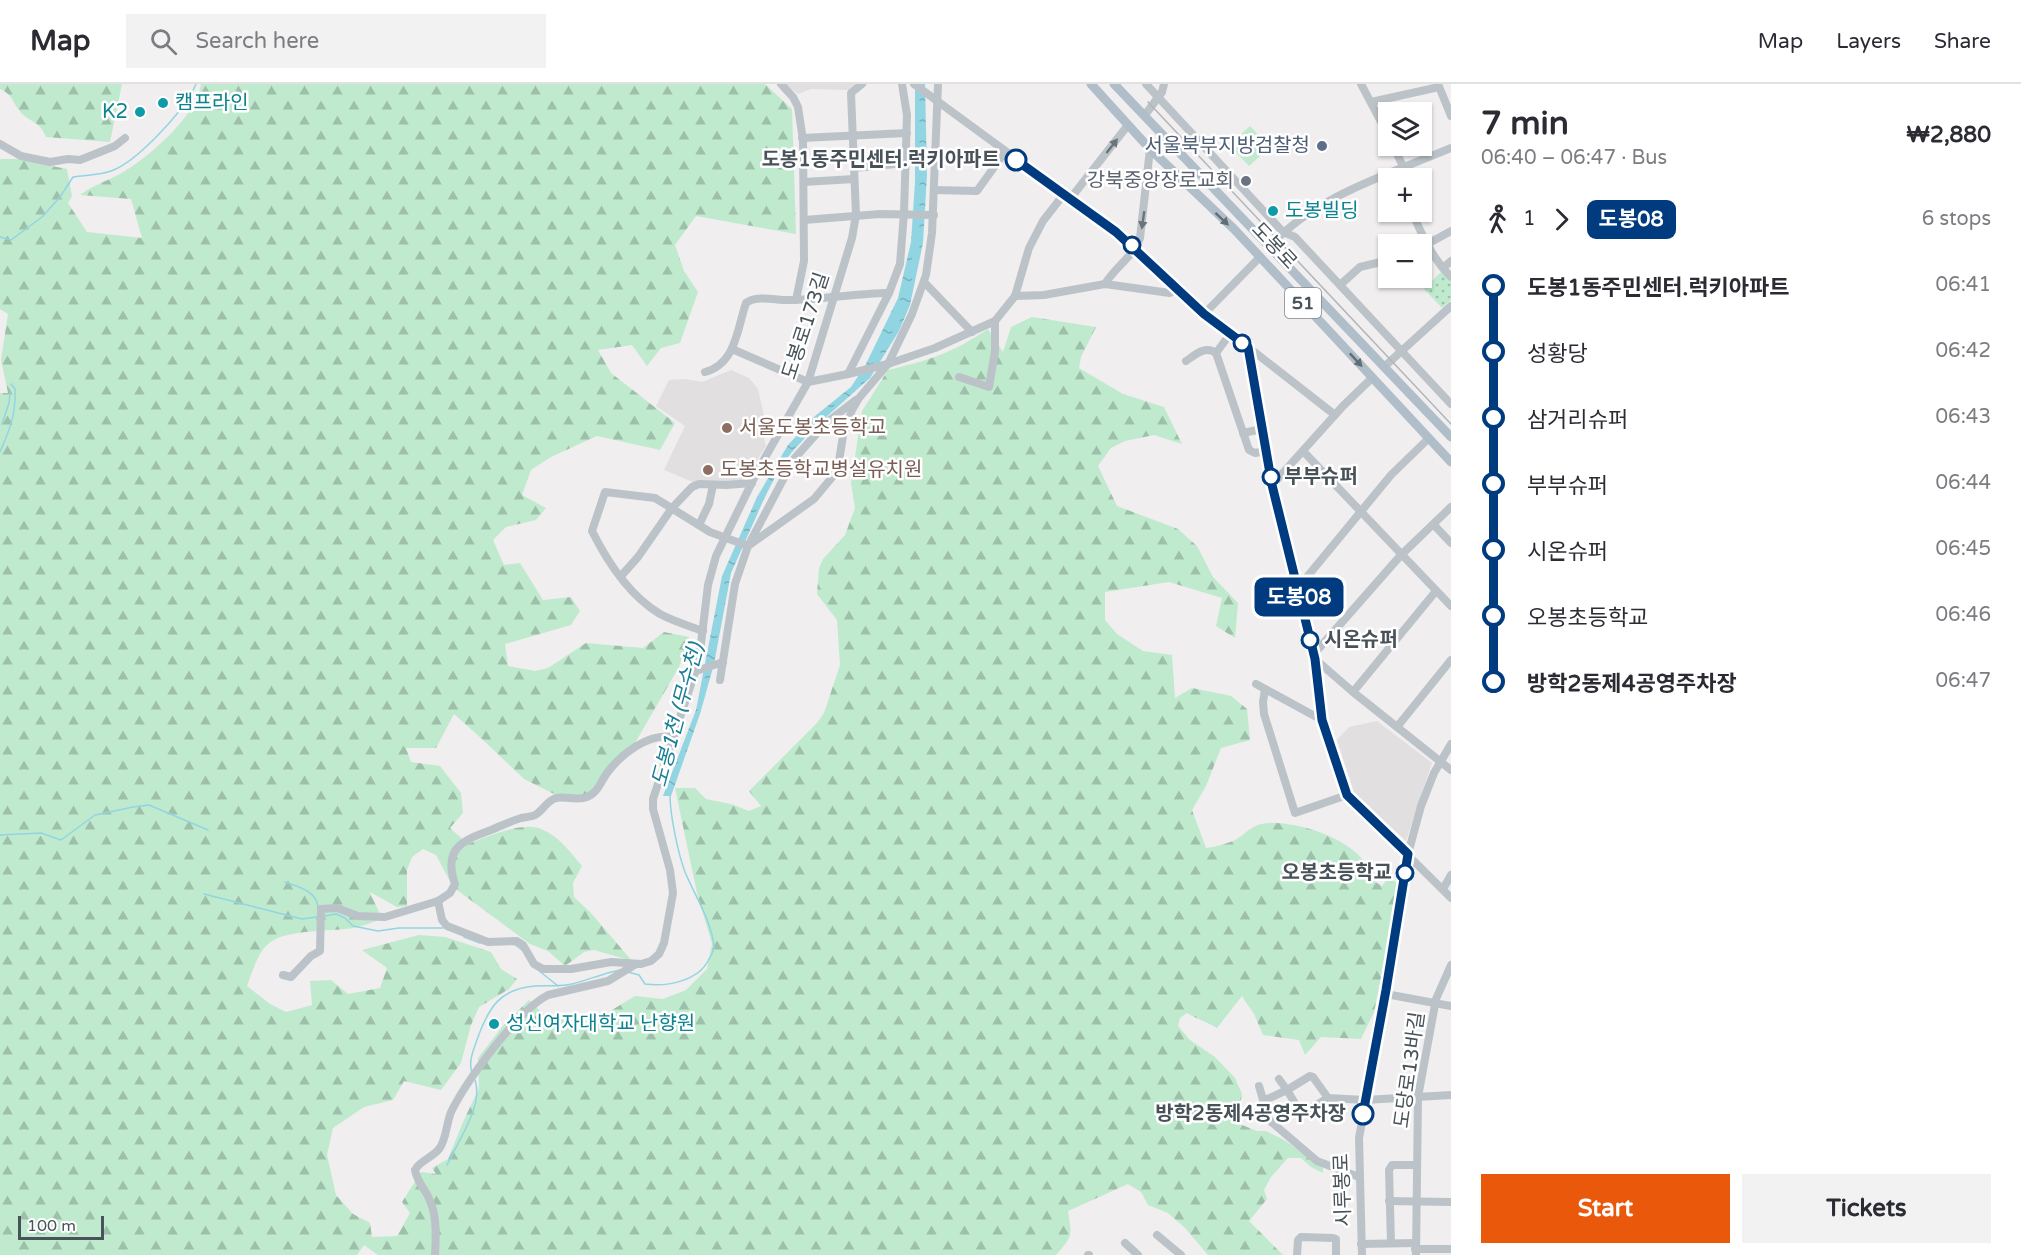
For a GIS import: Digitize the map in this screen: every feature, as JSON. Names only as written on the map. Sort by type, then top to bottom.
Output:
[{"type":"main road","name":"도봉로","points":[[1091,84],[1150,149],[1260,257],[1451,462]]},
{"type":"main road","name":"도봉로","points":[[1114,84],[1451,437]]},
{"type":"street","points":[[781,84],[793,97],[798,107],[802,138],[804,261],[796,300]]},
{"type":"street","name":"도봉로173길","points":[[435,1255],[435,1230],[431,1203],[415,1170],[419,1164],[439,1149],[450,1114],[462,1092],[481,1066],[514,1022],[541,999],[548,995],[608,981],[634,966],[650,962],[659,954],[672,911],[673,883],[652,802],[698,670],[708,585],[716,556],[752,483],[808,382],[852,237],[856,215],[851,93],[861,84]]},
{"type":"street","points":[[851,374],[900,264],[906,213],[907,133],[907,103],[902,84]]},
{"type":"street","points":[[914,84],[1136,249],[1176,290],[1204,314],[1335,415]]},
{"type":"street","points":[[720,681],[721,662],[735,584],[747,546],[794,459],[826,423],[859,398],[887,365],[912,314],[924,282],[930,250],[934,190],[935,99],[938,84]]},
{"type":"street","points":[[1146,84],[1283,232],[1295,237],[1451,404]]},
{"type":"street","points":[[1145,115],[1164,89],[1164,84]]},
{"type":"street","points":[[1361,84],[1378,116]]},
{"type":"street","points":[[1371,102],[1438,86],[1451,116]]},
{"type":"street","points":[[732,350],[808,382],[887,365],[934,348],[995,321],[1015,296],[1022,268],[1042,220],[1067,196],[1128,125]]},
{"type":"street","points":[[802,138],[907,133]]},
{"type":"street","points":[[0,144],[21,156],[50,162],[80,160],[115,146],[125,138]]},
{"type":"street","points":[[1398,156],[1404,168],[1451,148]]},
{"type":"street","points":[[1105,284],[1111,274],[1136,249],[1143,222],[1150,149]]},
{"type":"street","points":[[934,190],[977,191],[1005,152]]},
{"type":"street","points":[[854,168],[906,163]]},
{"type":"street","points":[[804,182],[854,179]]},
{"type":"street","points":[[1269,247],[1283,232],[1352,188],[1378,180]]},
{"type":"street","points":[[804,220],[906,213],[932,215]]},
{"type":"street","points":[[1432,242],[1451,231]]},
{"type":"street","points":[[1432,255],[1451,277]]},
{"type":"street","points":[[1204,314],[1260,257]]},
{"type":"street","points":[[1443,268],[1451,261]]},
{"type":"street","points":[[1340,285],[1358,268],[1378,263]]},
{"type":"street","points":[[924,282],[972,332]]},
{"type":"street","points":[[1015,296],[1044,295],[1105,284],[1170,293],[1176,290]]},
{"type":"street","points":[[705,372],[722,365],[732,350],[746,303],[752,299],[796,300],[834,298],[863,293],[889,293]]},
{"type":"street","points":[[1384,367],[1449,311]]},
{"type":"street","points":[[959,377],[989,387],[995,351],[995,321]]},
{"type":"street","points":[[1216,353],[1230,334]]},
{"type":"street","points":[[1248,347],[1272,485],[1314,657],[1322,720],[1347,795],[1451,897]]},
{"type":"street","points":[[1186,361],[1204,350],[1216,353],[1251,452],[1266,451]]},
{"type":"street","points":[[1272,485],[1372,378]]},
{"type":"street","points":[[747,546],[814,499],[834,475],[840,460],[841,445],[847,424],[859,398]]},
{"type":"street","points":[[1243,433],[1262,429]]},
{"type":"street","points":[[1297,589],[1391,475],[1429,438]]},
{"type":"street","points":[[1303,451],[1451,606]]},
{"type":"street","points":[[621,576],[638,557],[672,508],[695,484],[752,483]]},
{"type":"street","points":[[699,525],[709,504],[713,485]]},
{"type":"street","points":[[703,631],[667,617],[642,600],[602,551],[592,531],[605,492],[649,496],[726,539],[747,546]]},
{"type":"street","points":[[1314,657],[1401,555],[1451,507]]},
{"type":"street","points":[[1434,525],[1451,543]]},
{"type":"street","points":[[1353,692],[1436,591]]},
{"type":"street","points":[[1314,657],[1353,692],[1451,770]]},
{"type":"street","points":[[1396,727],[1451,660]]},
{"type":"street","points":[[698,670],[721,662]]},
{"type":"street","points":[[1256,684],[1322,720]]},
{"type":"street","points":[[1265,689],[1264,714],[1295,813],[1347,795]]},
{"type":"street","points":[[283,975],[291,977],[320,951],[321,909],[333,907],[358,916],[385,917],[438,901],[450,892],[455,884],[451,859],[454,851],[462,842],[519,819],[536,815],[552,799],[588,797],[596,792],[605,775],[619,758],[632,748],[647,742],[673,737]]},
{"type":"street","name":"시루봉로","points":[[1362,1255],[1358,1144],[1365,1100],[1386,994],[1408,854],[1421,806],[1451,744]]},
{"type":"street","points":[[1443,889],[1451,874]]},
{"type":"street","points":[[438,901],[441,918],[447,926],[488,942],[517,941],[525,948],[534,964],[541,969],[571,969],[610,962],[634,966]]},
{"type":"street","name":"도당로13바길","points":[[1416,1249],[1418,1097],[1436,1002],[1451,965]]},
{"type":"street","points":[[1386,994],[1451,1006]]},
{"type":"street","points":[[1263,1101],[1310,1076],[1328,1098]]},
{"type":"street","points":[[1279,1079],[1299,1110],[1303,1112],[1328,1098],[1365,1100],[1451,1095]]},
{"type":"street","points":[[1259,1086],[1269,1120],[1301,1149],[1327,1166],[1359,1177]]},
{"type":"street","points":[[1391,1244],[1390,1167],[1392,1165],[1417,1166]]},
{"type":"street","points":[[1389,1201],[1451,1202]]},
{"type":"street","points":[[1157,1235],[1181,1255]]},
{"type":"street","points":[[1297,1255],[1298,1240],[1301,1236],[1336,1239],[1336,1255]]},
{"type":"street","points":[[1125,1243],[1138,1255]]},
{"type":"street","name":"시루봉로","points":[[1361,1244],[1391,1244],[1416,1249],[1451,1249]]},
{"type":"shaded area","points":[[785,84],[855,84],[849,90],[811,89],[798,94]]},
{"type":"shaded area","name":"서울도봉초등학교","points":[[731,370],[749,378],[758,389],[766,424],[770,430],[764,439],[766,446],[746,478],[737,482],[720,484],[693,482],[664,470],[685,426],[656,406],[669,380],[685,379],[702,382]]},
{"type":"shaded area","points":[[1377,721],[1432,763],[1406,841],[1354,792],[1337,740],[1349,727]]},
{"type":"green space","points":[[0,84],[122,84],[110,142],[46,137],[40,127],[22,114],[10,96],[0,89]]},
{"type":"green space","points":[[201,84],[765,84],[792,109],[796,234],[696,216],[675,245],[684,271],[698,292],[680,343],[661,348],[647,366],[632,345],[598,350],[611,373],[675,423],[660,450],[597,436],[551,457],[531,470],[522,495],[546,508],[536,520],[506,527],[493,540],[504,565],[520,563],[543,600],[571,597],[580,611],[571,625],[505,644],[508,666],[535,671],[548,668],[586,643],[643,648],[664,632],[689,637],[679,667],[635,743],[596,792],[577,799],[554,794],[524,779],[454,714],[436,748],[406,748],[411,762],[440,766],[461,793],[463,813],[450,828],[468,844],[504,831],[525,827],[541,829],[559,840],[582,866],[573,883],[574,897],[591,913],[632,961],[594,950],[584,952],[565,966],[548,951],[530,944],[453,887],[436,855],[423,849],[412,857],[407,870],[407,906],[397,907],[370,892],[382,919],[350,928],[305,932],[275,939],[264,948],[258,958],[247,986],[270,1004],[286,1012],[312,1005],[310,981],[331,980],[348,994],[380,988],[387,968],[362,950],[419,935],[445,937],[491,952],[501,969],[517,979],[509,989],[479,1007],[471,1025],[461,1063],[441,1090],[404,1081],[393,1100],[364,1107],[333,1128],[327,1155],[336,1195],[353,1214],[370,1223],[372,1237],[397,1236],[410,1213],[402,1202],[421,1172],[436,1174],[432,1168],[448,1159],[479,1088],[478,1058],[502,1027],[529,1000],[545,1016],[559,1018],[584,1027],[635,996],[663,999],[686,990],[707,969],[712,944],[697,893],[675,788],[695,788],[706,799],[731,804],[749,811],[761,806],[749,791],[817,723],[824,713],[840,665],[837,620],[817,594],[819,568],[823,559],[845,535],[855,508],[851,483],[862,411],[888,370],[940,355],[988,329],[1003,352],[1011,327],[1032,317],[1096,327],[1081,357],[1079,368],[1123,394],[1164,407],[1182,444],[1154,435],[1125,441],[1111,448],[1098,466],[1117,506],[1178,529],[1197,546],[1213,577],[1238,603],[1235,638],[1216,626],[1222,598],[1169,582],[1105,592],[1105,620],[1117,634],[1143,651],[1172,655],[1175,698],[1192,688],[1231,696],[1247,709],[1250,740],[1221,748],[1206,786],[1192,810],[1206,848],[1233,841],[1261,824],[1292,825],[1328,835],[1344,844],[1358,854],[1367,866],[1372,880],[1382,886],[1388,878],[1400,884],[1374,1012],[1361,1039],[1321,1037],[1305,1055],[1299,1040],[1263,1035],[1254,1014],[1242,996],[1217,1028],[1187,1013],[1180,1018],[1178,1026],[1190,1040],[1215,1057],[1235,1078],[1242,1094],[1237,1123],[1257,1131],[1266,1131],[1284,1140],[1323,1167],[1323,1173],[1311,1167],[1301,1158],[1288,1158],[1271,1177],[1264,1190],[1267,1199],[1249,1221],[1283,1255],[1208,1255],[1185,1228],[1168,1213],[1148,1205],[1141,1192],[1128,1184],[1068,1211],[1070,1235],[1066,1244],[1056,1255],[378,1255],[364,1245],[357,1255],[0,1255],[0,393],[8,393],[1,360],[8,314],[0,309],[0,159],[17,159],[67,169],[72,196],[68,203],[87,232],[142,238],[131,199],[80,195],[125,171],[159,145],[191,108],[198,96]]},
{"type":"green space","points":[[1250,126],[1270,147],[1249,166],[1229,145]]},
{"type":"green space","points":[[1441,272],[1451,282],[1451,300],[1442,308],[1424,289],[1432,288],[1432,281]]},
{"type":"water","points":[[915,84],[925,84],[927,175],[923,243],[910,305],[899,331],[870,378],[816,426],[779,469],[731,573],[714,664],[700,714],[671,796],[663,796],[696,710],[722,576],[757,497],[788,445],[815,416],[851,387],[866,364],[898,298],[911,242],[915,182]]},
{"type":"waterway","points":[[0,237],[11,240],[42,217],[60,197],[73,177],[111,171],[134,157],[172,120],[191,95],[196,84]]},
{"type":"waterway","points":[[0,452],[13,414],[15,389],[11,384]]},
{"type":"waterway","points":[[2,424],[10,393]]},
{"type":"waterway","name":"도봉1천 (무수천)","points":[[628,972],[639,975],[645,984],[682,981],[698,973],[714,949],[710,927],[685,872],[680,855],[670,795]]},
{"type":"waterway","points":[[0,835],[41,833],[61,840],[95,815],[149,805],[208,830]]},
{"type":"waterway","points":[[285,882],[311,894],[315,898],[318,909]]},
{"type":"waterway","points":[[204,894],[302,919],[317,917]]},
{"type":"waterway","points":[[325,916],[336,914],[345,918],[353,926],[378,931],[399,928],[443,928]]},
{"type":"waterway","points":[[464,937],[480,943]]},
{"type":"waterway","points":[[514,944],[522,950]]},
{"type":"waterway","points":[[538,970],[558,986]]},
{"type":"waterway","name":"도봉1천 (무수천)","points":[[472,1073],[472,1055],[482,1026],[492,1008],[504,996],[523,988],[567,985],[621,970]]},
{"type":"waterway","name":"도봉1천 (무수천)","points":[[447,1165],[473,1112],[477,1090],[475,1080]]},
{"type":"railway","points":[[1148,102],[1451,424]]},
{"type":"bus line","name":"도봉08","points":[[1016,160],[1116,232],[1176,290],[1248,347],[1272,485],[1315,659],[1322,720],[1347,795],[1408,854],[1397,929],[1363,1114]]},
{"type":"place","name":"캠프라인","points":[[163,103]]},
{"type":"place","name":"K2","points":[[140,112]]},
{"type":"place","name":"서울북부지방검찰청","points":[[1322,146]]},
{"type":"place","name":"도봉1동주민센터.럭키아파트","points":[[1016,160]]},
{"type":"place","name":"강북중앙장로교회","points":[[1246,181]]},
{"type":"place","name":"도봉빌딩","points":[[1273,211]]},
{"type":"place","name":"서울도봉초등학교","points":[[727,428]]},
{"type":"place","name":"도봉초등학교병설유치원","points":[[708,470]]},
{"type":"place","name":"부부슈퍼","points":[[1271,477]]},
{"type":"place","name":"시온슈퍼","points":[[1310,640]]},
{"type":"place","name":"오봉초등학교","points":[[1405,873]]},
{"type":"place","name":"성신여자대학교 난향원","points":[[494,1024]]},
{"type":"place","name":"방학2동제4공영주차장","points":[[1363,1114]]}]
